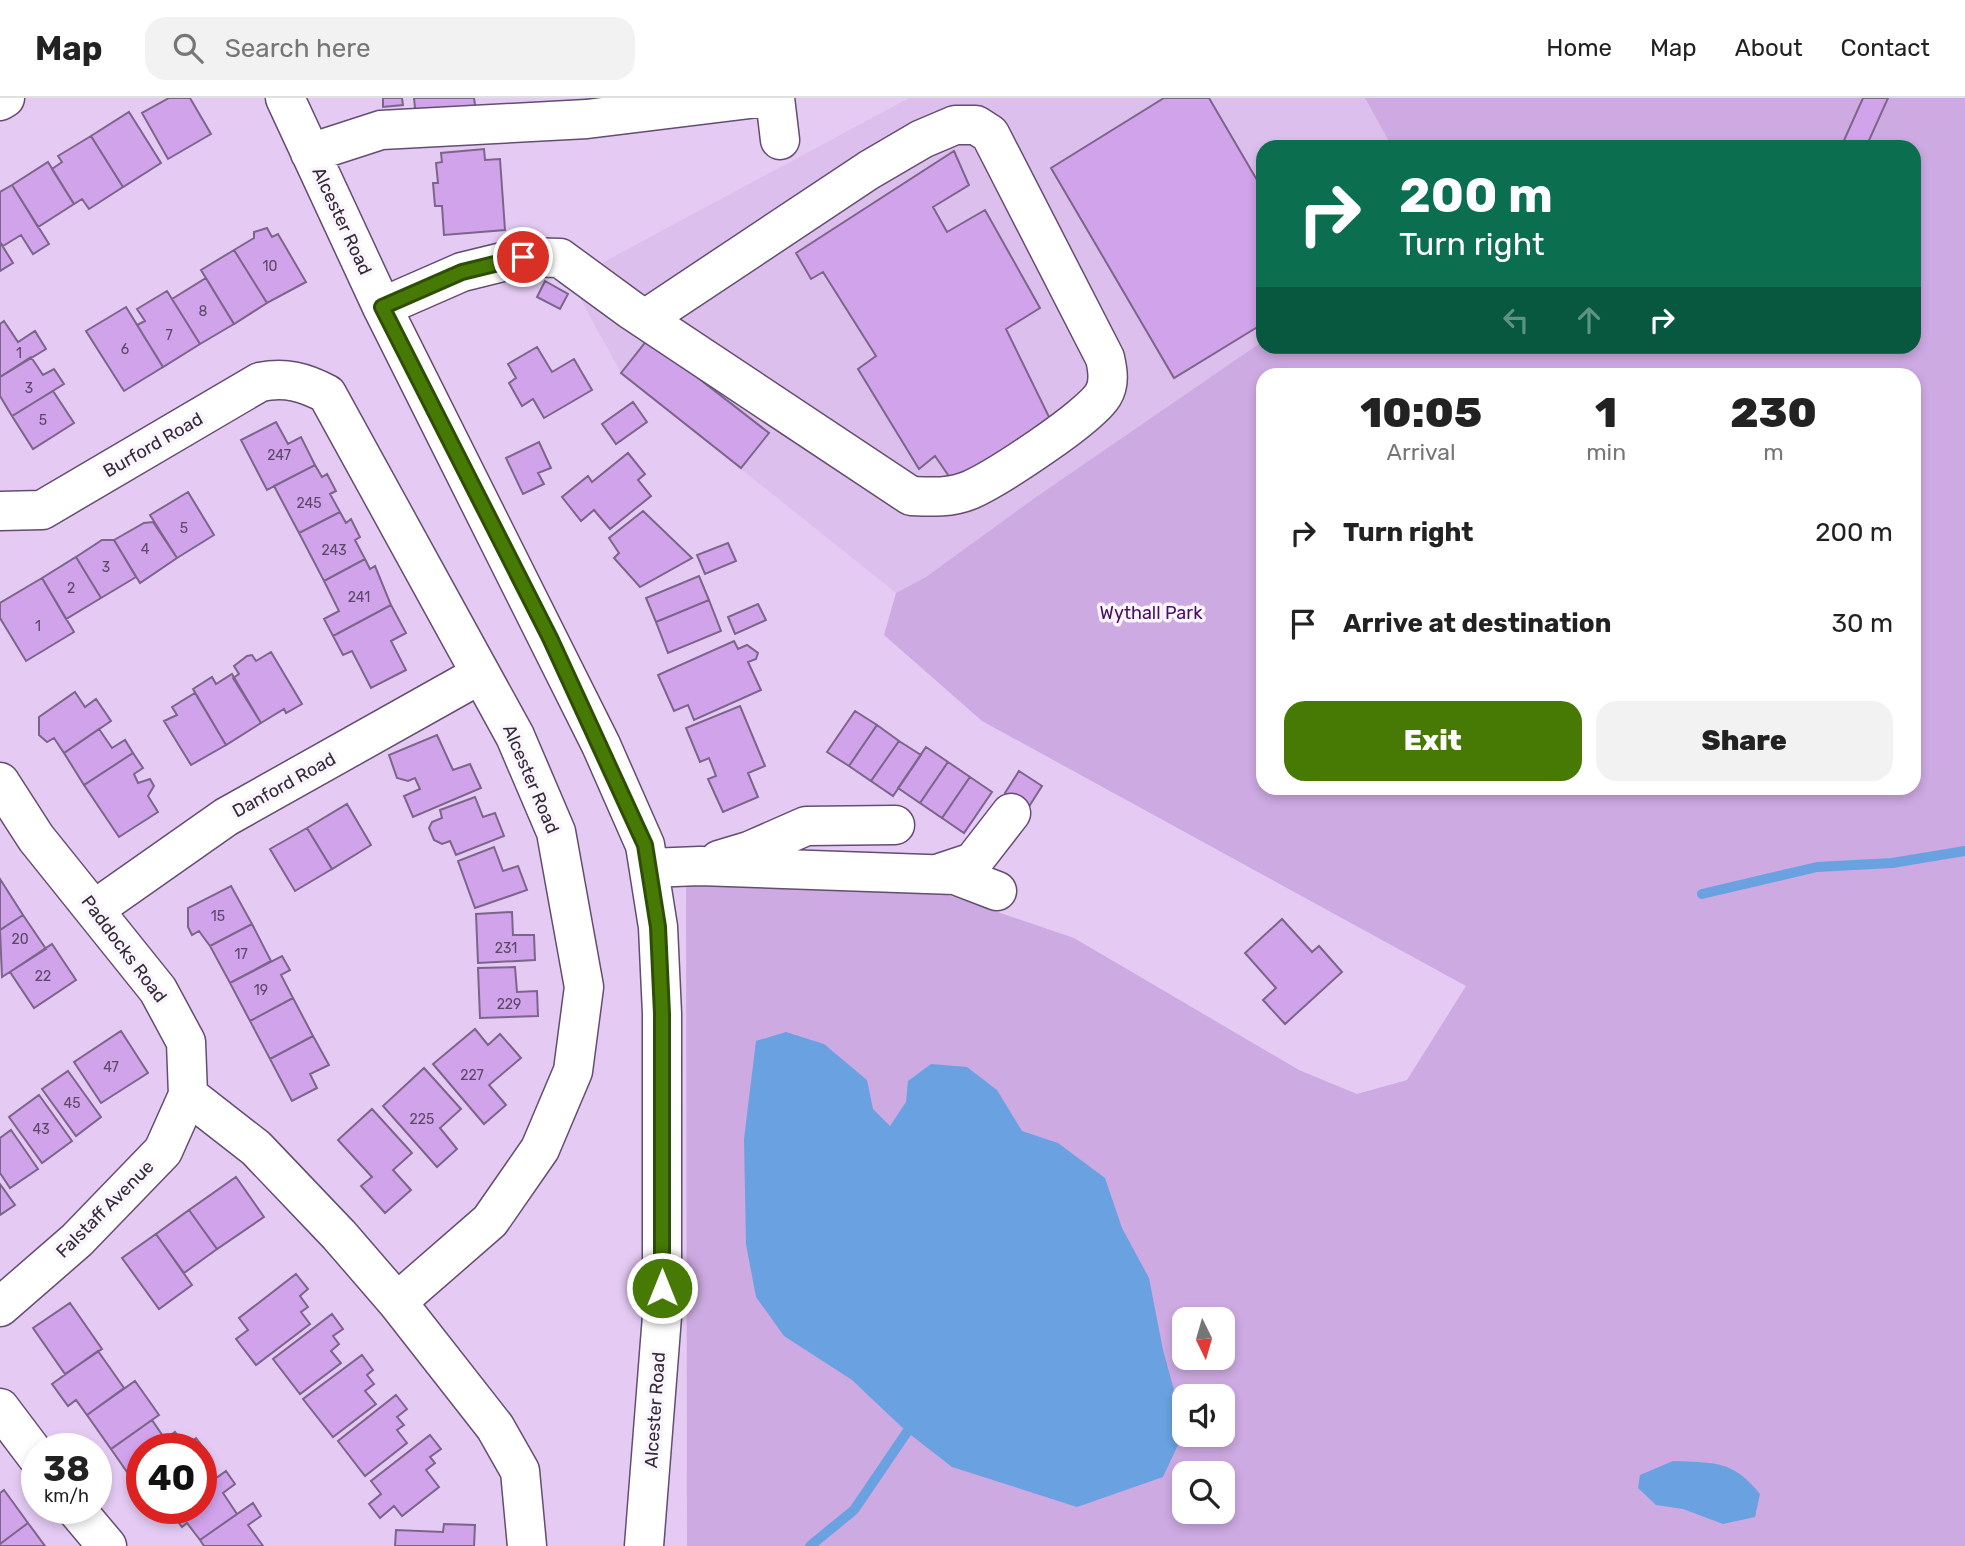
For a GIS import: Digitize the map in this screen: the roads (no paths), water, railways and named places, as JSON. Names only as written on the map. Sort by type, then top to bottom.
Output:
[{"type":"street","points":[[0,101],[5,98]]},
{"type":"street","name":"Alcester Road","points":[[285,98],[382,307],[601,745],[645,845],[658,927],[662,1014],[662,1316],[645,1546]]},
{"type":"street","points":[[310,153],[380,130],[587,119],[758,98]]},
{"type":"street","points":[[775,98],[780,140]]},
{"type":"street","points":[[382,307],[462,272],[523,257],[560,258],[645,319],[911,496],[942,498],[970,490],[1014,463],[1091,408],[1104,394],[1109,376],[1105,358],[990,134],[976,125],[955,125],[922,139],[879,163],[645,319]]},
{"type":"street","name":"Burford Road","points":[[0,511],[42,510],[260,382],[280,378],[305,383]]},
{"type":"street","name":"Alcester Road","points":[[305,383],[327,394],[515,736],[556,832],[584,987],[573,1071],[540,1149],[490,1221],[397,1302]]},
{"type":"street","name":"Danford Road","points":[[95,909],[226,817],[481,674]]},
{"type":"street","name":"Paddocks Road","points":[[0,782],[36,838],[158,990],[186,1042],[188,1096]]},
{"type":"street","points":[[937,874],[973,862],[1011,813]]},
{"type":"street","points":[[700,866],[750,851],[806,825],[895,825]]},
{"type":"street","points":[[649,868],[700,866],[956,875],[997,891]]},
{"type":"street","points":[[188,1096],[256,1149],[339,1235],[397,1302],[495,1427],[520,1471],[527,1546]]},
{"type":"street","name":"Falstaff Avenue","points":[[0,1307],[77,1240],[163,1152],[188,1096]]},
{"type":"street","points":[[0,1408],[21,1436]]},
{"type":"street","points":[[88,1524],[107,1546]]},
{"type":"water","points":[[786,1032],[824,1044],[867,1080],[873,1109],[890,1126],[906,1102],[908,1081],[931,1064],[967,1067],[997,1090],[1022,1131],[1058,1143],[1105,1178],[1122,1228],[1149,1278],[1172,1384],[1172,1447],[1177,1447],[1163,1477],[1077,1507],[952,1467],[907,1432],[852,1380],[784,1336],[756,1297],[746,1244],[744,1139],[756,1041]]},
{"type":"water","points":[[1673,1461],[1712,1463],[1732,1469],[1741,1475],[1760,1494],[1755,1517],[1723,1524],[1683,1509],[1656,1505],[1638,1488],[1640,1475]]},
{"type":"waterway","points":[[1702,894],[1817,867],[1892,863],[1965,851]]},
{"type":"waterway","points":[[810,1546],[854,1510],[907,1432]]},
{"type":"park label","name":"Wythall Park","points":[[1151,613]]}]
